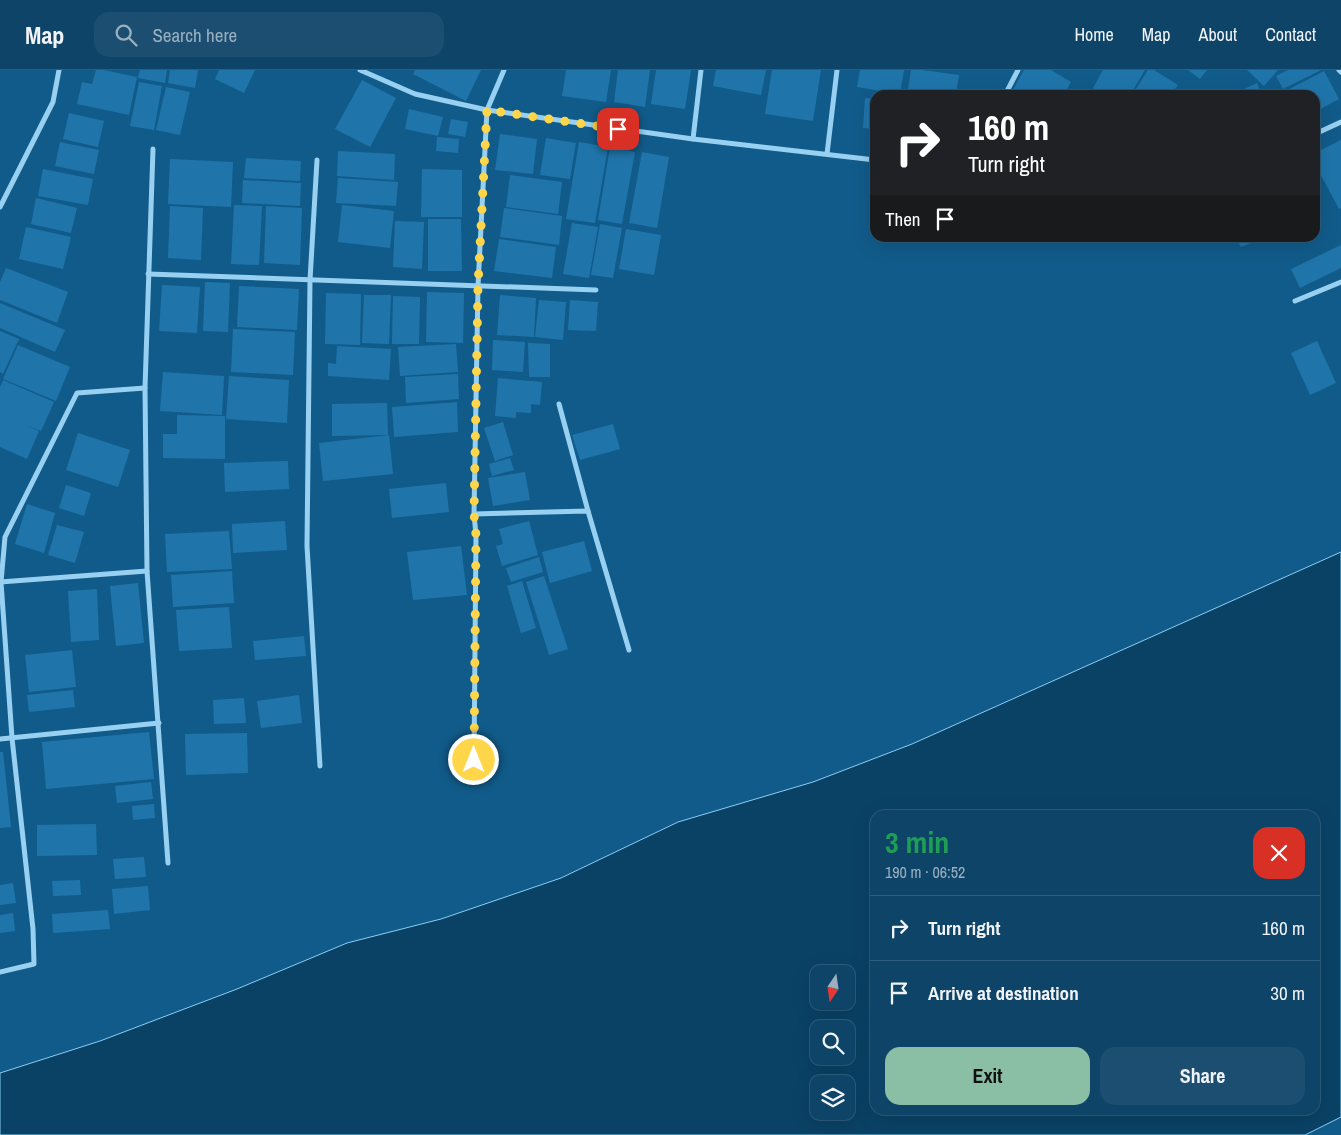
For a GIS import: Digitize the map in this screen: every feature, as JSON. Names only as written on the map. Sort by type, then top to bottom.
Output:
[{"type":"street","points":[[0,207],[53,102],[59,70]]},
{"type":"street","points":[[360,70],[415,94],[487,110],[693,140],[870,159]]},
{"type":"street","points":[[474,760],[476,545],[474,514],[478,286],[487,110],[504,70]]},
{"type":"street","points":[[693,140],[701,70]]},
{"type":"street","points":[[827,154],[837,70]]},
{"type":"street","points":[[1008,90],[1018,70]]},
{"type":"street","points":[[1320,132],[1341,122]]},
{"type":"street","points":[[153,149],[146,388],[147,571],[168,863]]},
{"type":"street","points":[[317,160],[310,280],[307,546],[320,766]]},
{"type":"street","points":[[148,274],[596,290]]},
{"type":"street","points":[[1295,301],[1341,282]]},
{"type":"street","points":[[0,972],[34,964],[32,920],[12,738],[0,582],[5,537],[77,393],[146,388]]},
{"type":"street","points":[[559,404],[629,650]]},
{"type":"street","points":[[474,514],[588,511]]},
{"type":"street","points":[[0,582],[147,571]]},
{"type":"street","points":[[0,739],[159,723]]},
{"type":"water","points":[[1341,552],[1341,1117],[1305,1135],[0,1135],[0,1073],[100,1041],[237,989],[347,943],[441,919],[561,878],[678,822],[813,782],[912,744]]},
{"type":"building","points":[[96,70],[137,77],[129,115],[77,104],[82,82],[92,84]]},
{"type":"building","points":[[140,70],[167,70],[165,83],[138,78]]},
{"type":"building","points":[[170,70],[198,70],[195,88],[168,83]]},
{"type":"building","points":[[219,70],[255,70],[244,93],[215,79]]},
{"type":"building","points":[[415,70],[481,70],[466,101],[413,74]]},
{"type":"building","points":[[566,70],[611,70],[606,102],[562,96]]},
{"type":"building","points":[[618,70],[650,70],[645,107],[614,102]]},
{"type":"building","points":[[656,70],[691,70],[685,109],[651,104]]},
{"type":"building","points":[[716,70],[766,70],[761,95],[713,86]]},
{"type":"building","points":[[772,70],[821,70],[813,121],[765,114]]},
{"type":"building","points":[[860,70],[904,70],[901,90],[875,90],[857,87]]},
{"type":"building","points":[[911,70],[959,75],[957,90],[908,90]]},
{"type":"building","points":[[1024,70],[1051,70],[1071,82],[1067,90],[1013,90]]},
{"type":"building","points":[[1103,70],[1145,70],[1133,90],[1096,90],[1093,88]]},
{"type":"building","points":[[1148,70],[1154,70],[1178,85],[1174,90],[1135,90]]},
{"type":"building","points":[[1188,70],[1207,70],[1200,79]]},
{"type":"building","points":[[1247,70],[1278,70],[1264,86]]},
{"type":"building","points":[[1288,70],[1321,70],[1283,89],[1276,76]]},
{"type":"building","points":[[1324,71],[1339,99],[1320,109],[1320,90],[1288,90]]},
{"type":"building","points":[[362,80],[396,98],[370,147],[335,129]]},
{"type":"building","points":[[139,82],[162,86],[154,130],[130,126]]},
{"type":"building","points":[[1257,83],[1260,90],[1242,90]]},
{"type":"building","points":[[166,87],[190,92],[180,135],[156,130]]},
{"type":"building","points":[[865,98],[870,98],[870,129],[863,128]]},
{"type":"building","points":[[409,109],[443,117],[438,136],[405,129]]},
{"type":"building","points":[[69,113],[104,121],[98,147],[63,139]]},
{"type":"building","points":[[451,119],[468,122],[465,137],[448,134]]},
{"type":"building","points":[[500,134],[537,139],[533,174],[495,170]]},
{"type":"building","points":[[437,137],[459,139],[458,153],[436,151]]},
{"type":"building","points":[[546,138],[576,143],[570,179],[540,175]]},
{"type":"building","points":[[1341,140],[1341,208],[1339,209],[1320,173],[1320,150]]},
{"type":"building","points":[[60,142],[99,150],[94,174],[55,166]]},
{"type":"building","points":[[579,142],[608,147],[595,223],[566,219]]},
{"type":"building","points":[[610,147],[635,152],[622,224],[598,220]]},
{"type":"building","points":[[338,151],[395,154],[394,180],[337,176]]},
{"type":"building","points":[[642,152],[669,157],[657,228],[629,223]]},
{"type":"building","points":[[246,158],[301,161],[300,181],[244,178]]},
{"type":"building","points":[[170,159],[233,162],[231,207],[168,204]]},
{"type":"building","points":[[43,169],[93,179],[88,205],[38,196]]},
{"type":"building","points":[[422,169],[462,170],[462,217],[421,217]]},
{"type":"building","points":[[510,175],[562,182],[558,214],[506,207]]},
{"type":"building","points":[[338,178],[398,182],[396,206],[336,203]]},
{"type":"building","points":[[243,180],[301,183],[300,206],[242,203]]},
{"type":"building","points":[[36,198],[77,208],[71,233],[31,224]]},
{"type":"building","points":[[234,205],[262,206],[259,265],[231,264]]},
{"type":"building","points":[[342,205],[394,211],[390,248],[338,242]]},
{"type":"building","points":[[170,206],[203,208],[201,260],[168,258]]},
{"type":"building","points":[[266,206],[302,208],[300,265],[264,263]]},
{"type":"building","points":[[504,208],[562,216],[559,245],[500,237]]},
{"type":"building","points":[[428,219],[461,219],[462,271],[428,271]]},
{"type":"building","points":[[395,221],[424,222],[422,269],[393,267]]},
{"type":"building","points":[[572,223],[598,227],[589,278],[563,274]]},
{"type":"building","points":[[600,224],[622,228],[613,278],[591,275]]},
{"type":"building","points":[[26,227],[71,237],[63,269],[19,259]]},
{"type":"building","points":[[626,229],[661,235],[654,275],[619,269]]},
{"type":"building","points":[[499,239],[556,247],[552,278],[494,271]]},
{"type":"building","points":[[1238,242],[1253,242],[1241,247]]},
{"type":"building","points":[[1341,245],[1341,268],[1300,288],[1291,269]]},
{"type":"building","points":[[6,268],[68,292],[57,323],[0,300],[0,282]]},
{"type":"building","points":[[205,282],[230,283],[228,332],[203,331]]},
{"type":"building","points":[[162,285],[200,287],[197,333],[159,331]]},
{"type":"building","points":[[239,286],[299,289],[297,330],[237,327]]},
{"type":"building","points":[[427,292],[464,293],[463,343],[426,342]]},
{"type":"building","points":[[326,293],[361,294],[360,345],[325,344]]},
{"type":"building","points":[[364,295],[391,295],[389,344],[362,343]]},
{"type":"building","points":[[500,295],[536,298],[534,337],[497,335]]},
{"type":"building","points":[[393,296],[420,297],[419,344],[392,344]]},
{"type":"building","points":[[539,300],[566,302],[563,340],[535,337]]},
{"type":"building","points":[[570,300],[598,302],[596,331],[568,330]]},
{"type":"building","points":[[0,303],[65,330],[55,352],[0,328]]},
{"type":"building","points":[[233,329],[295,332],[293,375],[231,372]]},
{"type":"building","points":[[0,331],[19,339],[3,374],[0,372]]},
{"type":"building","points":[[493,340],[525,342],[523,372],[492,370]]},
{"type":"building","points":[[1317,341],[1336,383],[1310,395],[1291,353]]},
{"type":"building","points":[[528,343],[550,344],[550,377],[529,377]]},
{"type":"building","points":[[456,344],[458,372],[400,376],[398,347]]},
{"type":"building","points":[[18,345],[70,367],[56,401],[3,379]]},
{"type":"building","points":[[337,346],[391,349],[389,380],[328,376],[328,363],[336,364]]},
{"type":"building","points":[[163,372],[224,376],[222,415],[160,411]]},
{"type":"building","points":[[458,374],[459,399],[406,403],[405,377]]},
{"type":"building","points":[[229,376],[289,380],[287,423],[226,419]]},
{"type":"building","points":[[498,378],[542,382],[540,405],[531,404],[531,413],[516,412],[516,418],[495,416]]},
{"type":"building","points":[[3,380],[54,402],[41,431],[26,425],[39,431],[27,459],[0,447],[0,387]]},
{"type":"building","points":[[457,402],[458,432],[394,437],[392,407]]},
{"type":"building","points":[[387,403],[388,435],[332,436],[332,404]]},
{"type":"building","points":[[177,415],[225,416],[225,459],[163,458],[163,434],[177,434]]},
{"type":"building","points":[[503,422],[513,455],[495,461],[484,428]]},
{"type":"building","points":[[613,424],[620,449],[580,460],[572,435]]},
{"type":"building","points":[[78,433],[130,450],[118,487],[66,470]]},
{"type":"building","points":[[389,435],[393,474],[323,481],[319,443]]},
{"type":"building","points":[[510,458],[514,470],[492,476],[489,464]]},
{"type":"building","points":[[288,461],[289,489],[225,492],[224,463]]},
{"type":"building","points":[[525,472],[530,500],[493,506],[488,478]]},
{"type":"building","points":[[446,483],[449,512],[392,518],[389,489]]},
{"type":"building","points":[[66,485],[91,493],[84,516],[59,508]]},
{"type":"building","points":[[27,504],[55,513],[44,553],[15,544]]},
{"type":"building","points":[[285,521],[287,550],[233,553],[232,524]]},
{"type":"building","points":[[529,521],[538,555],[502,566],[496,546],[503,544],[499,529]]},
{"type":"building","points":[[57,525],[84,532],[75,563],[48,555]]},
{"type":"building","points":[[229,531],[232,569],[167,572],[165,534]]},
{"type":"building","points":[[584,541],[592,571],[550,583],[542,552]]},
{"type":"building","points":[[461,546],[467,595],[413,600],[407,552]]},
{"type":"building","points":[[539,557],[543,572],[511,582],[506,568]]},
{"type":"building","points":[[232,571],[234,603],[173,607],[171,575]]},
{"type":"building","points":[[544,576],[568,649],[549,655],[526,582]]},
{"type":"building","points":[[522,581],[536,628],[521,633],[507,586]]},
{"type":"building","points":[[138,583],[144,643],[116,646],[110,586]]},
{"type":"building","points":[[97,589],[99,640],[71,642],[68,591]]},
{"type":"building","points":[[229,607],[232,648],[179,651],[176,610]]},
{"type":"building","points":[[304,636],[306,656],[255,660],[253,641]]},
{"type":"building","points":[[72,650],[76,687],[29,692],[25,655]]},
{"type":"building","points":[[73,690],[75,707],[29,712],[27,695]]},
{"type":"building","points":[[299,695],[302,723],[261,728],[257,701]]},
{"type":"building","points":[[244,698],[246,723],[214,724],[213,700]]},
{"type":"building","points":[[149,732],[154,779],[46,789],[42,742]]},
{"type":"building","points":[[247,733],[248,773],[186,775],[185,734]]},
{"type":"building","points":[[0,752],[3,752],[11,827],[0,828]]},
{"type":"building","points":[[151,782],[153,799],[117,803],[115,786]]},
{"type":"building","points":[[154,804],[155,818],[133,820],[132,806]]},
{"type":"building","points":[[96,824],[97,855],[37,856],[37,825]]},
{"type":"building","points":[[144,857],[146,877],[115,879],[113,859]]},
{"type":"building","points":[[80,880],[81,895],[53,896],[52,881]]},
{"type":"building","points":[[13,883],[16,903],[0,905],[0,885]]},
{"type":"building","points":[[148,886],[150,910],[114,914],[112,889]]},
{"type":"building","points":[[108,910],[110,929],[53,933],[52,914]]},
{"type":"building","points":[[13,913],[15,931],[0,933],[0,915]]},
{"type":"route","points":[[474,760],[476,535],[474,514],[478,286],[487,110],[618,129]]}]
